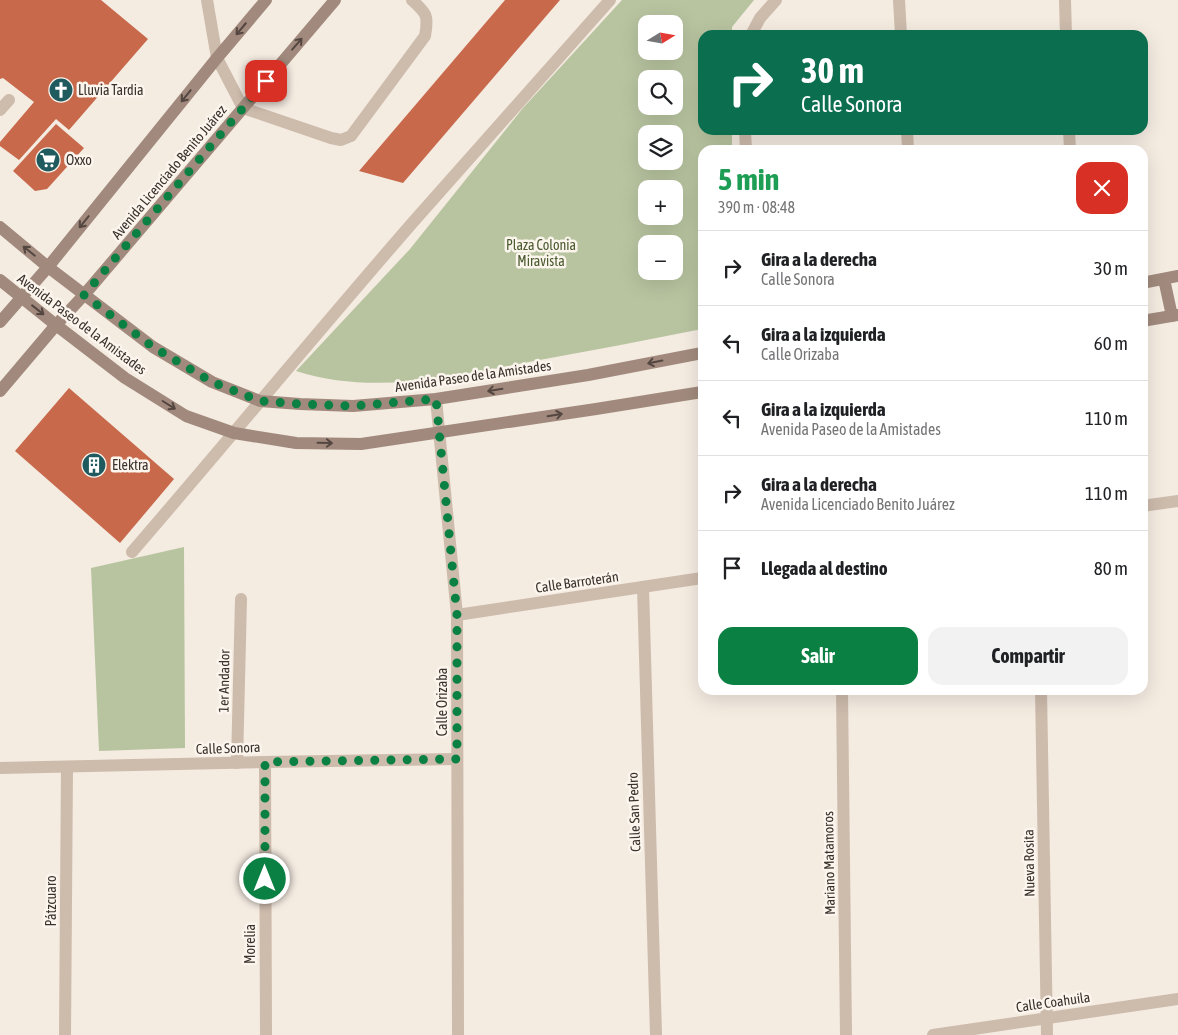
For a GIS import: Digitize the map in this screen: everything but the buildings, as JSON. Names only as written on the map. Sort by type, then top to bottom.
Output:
[{"type":"street","points":[[207,0],[217,58],[243,108],[341,140],[351,136],[425,36],[427,24],[425,12],[412,0]]},
{"type":"street","points":[[0,322],[48,267],[266,0]]},
{"type":"street","name":"Avenida Licenciado Benito Juárez","points":[[0,391],[335,0]]},
{"type":"street","points":[[132,552],[415,221],[610,0]]},
{"type":"street","points":[[754,30],[760,18],[776,0]]},
{"type":"street","points":[[899,0],[901,30]]},
{"type":"street","points":[[1065,0],[1066,30]]},
{"type":"street","name":"Avenida Paseo de la Amistades","points":[[0,228],[153,347],[212,382],[260,401],[353,406],[436,399],[588,375],[698,354]]},
{"type":"street","points":[[1148,282],[1178,276]]},
{"type":"street","points":[[1148,320],[1175,315],[1164,279]]},
{"type":"street","name":"Avenida Paseo de la Amistades","points":[[0,280],[125,378],[186,416],[234,433],[296,443],[361,444],[698,393]]},
{"type":"street","name":"Calle Orizaba","points":[[436,399],[457,615],[458,1035]]},
{"type":"street","points":[[1148,505],[1178,500]]},
{"type":"street","name":"Calle Barroterán","points":[[457,615],[698,579]]},
{"type":"street","name":"Calle San Pedro","points":[[642,587],[656,1035]]},
{"type":"street","name":"1er Andador","points":[[237,763],[241,598]]},
{"type":"street","name":"Mariano Matamoros","points":[[842,695],[846,1035]]},
{"type":"street","name":"Nueva Rosita","points":[[1041,695],[1047,1035]]},
{"type":"street","name":"Calle Sonora","points":[[0,768],[457,759]]},
{"type":"street","name":"Morelia","points":[[265,762],[266,1035]]},
{"type":"street","name":"Pátzcuaro","points":[[65,1035],[66,767]]},
{"type":"street","name":"Calle Coahuila","points":[[933,1035],[1178,999]]},
{"type":"green space","name":"Plaza Colonia Miravista","points":[[622,0],[754,0],[732,27],[732,30],[698,30],[698,135],[732,135],[732,145],[698,145],[698,330],[475,372],[415,381],[355,382],[325,378],[296,371],[410,249],[523,108]]},
{"type":"green space","points":[[184,547],[185,748],[99,751],[91,568]]},
{"type":"place","name":"Lluvia Tardia","points":[[61,90]]},
{"type":"place","name":"Oxxo","points":[[48,160]]},
{"type":"place","name":"Elektra","points":[[94,465]]},
{"type":"route","points":[[265,879],[265,762],[457,759],[457,615],[436,399],[353,406],[260,401],[212,382],[153,347],[84,295],[266,81]]}]
